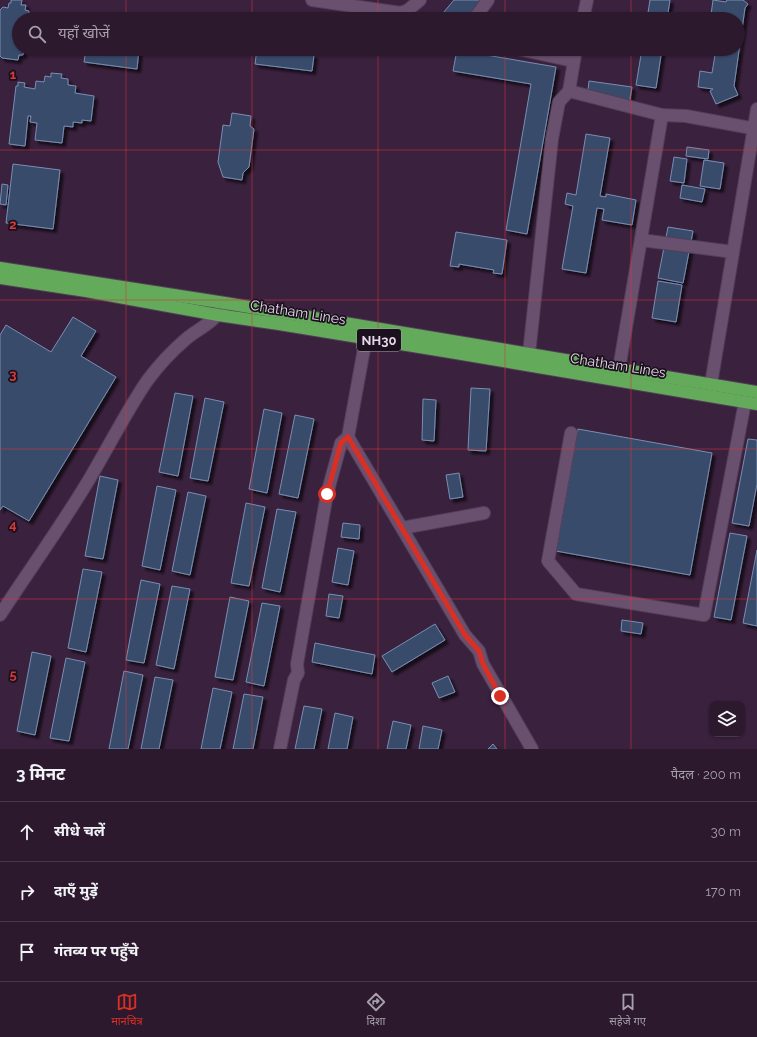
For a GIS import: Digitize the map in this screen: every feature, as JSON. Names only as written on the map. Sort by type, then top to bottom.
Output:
[{"type":"highway","name":"Chatham Lines","points":[[0,268],[225,303],[757,392]]},
{"type":"highway","name":"Chatham Lines","points":[[0,278],[86,291],[218,315],[366,338],[751,403]]},
{"type":"street","points":[[310,0],[394,12]]},
{"type":"street","points":[[403,12],[420,0]]},
{"type":"street","points":[[479,12],[488,0]]},
{"type":"street","points":[[584,12],[587,0]]},
{"type":"street","points":[[551,56],[574,61]]},
{"type":"street","points":[[529,354],[552,139],[559,102],[569,91],[575,56]]},
{"type":"street","points":[[569,91],[662,115],[686,116],[755,129]]},
{"type":"street","points":[[711,384],[755,129],[757,109]]},
{"type":"street","points":[[619,369],[662,115]]},
{"type":"street","points":[[641,240],[733,252]]},
{"type":"street","points":[[0,615],[89,479],[136,398],[148,381],[159,366],[186,340],[218,315],[225,303]]},
{"type":"street","points":[[280,749],[294,680],[298,673],[297,664],[327,494],[341,443],[348,437],[366,338]]},
{"type":"street","points":[[571,433],[548,561],[576,594],[704,615],[751,403]]},
{"type":"street","points":[[348,437],[465,635],[479,651],[483,664],[532,749]]},
{"type":"street","points":[[402,528],[484,514]]},
{"type":"building","points":[[11,0],[22,0],[21,5],[26,5],[25,10],[29,11],[12,12],[12,56],[19,56],[18,60],[2,58],[0,56],[0,10],[3,7],[8,8],[9,3],[11,3]]},
{"type":"building","points":[[454,0],[483,0],[474,12],[444,12]]},
{"type":"building","points":[[650,0],[670,0],[668,12],[648,12]]},
{"type":"building","points":[[713,0],[726,2],[727,0],[743,0],[748,4],[744,12],[711,12]]},
{"type":"building","points":[[85,56],[138,56],[137,69],[84,62]]},
{"type":"building","points":[[256,56],[314,56],[312,71],[255,64]]},
{"type":"building","points":[[456,56],[492,56],[556,67],[527,234],[506,230],[531,84],[453,71]]},
{"type":"building","points":[[641,56],[661,56],[656,88],[636,85]]},
{"type":"building","points":[[715,56],[738,56],[734,86],[738,95],[716,104],[710,91],[713,89],[698,87],[700,71],[712,73]]},
{"type":"building","points":[[51,73],[62,74],[61,78],[68,79],[68,85],[76,86],[75,93],[94,96],[91,121],[82,120],[82,123],[73,122],[73,127],[64,126],[62,143],[35,140],[37,123],[30,122],[31,116],[28,116],[25,146],[9,144],[16,86],[18,86],[18,82],[25,83],[24,87],[35,89],[36,81],[44,82],[45,76],[51,77]]},
{"type":"building","points":[[589,81],[632,87],[629,105],[587,99]]},
{"type":"building","points":[[232,113],[251,116],[250,126],[254,129],[249,167],[243,173],[242,180],[223,177],[218,162],[223,125],[230,126]]},
{"type":"building","points":[[586,134],[610,138],[600,196],[606,197],[606,194],[636,200],[632,225],[602,220],[604,209],[597,208],[586,273],[562,269],[573,206],[565,204],[567,193],[576,195]]},
{"type":"building","points":[[687,147],[709,150],[708,159],[686,156]]},
{"type":"building","points":[[674,157],[687,159],[684,183],[670,181]]},
{"type":"building","points":[[704,160],[724,163],[720,189],[700,186]]},
{"type":"building","points":[[13,164],[60,170],[53,229],[6,223]]},
{"type":"building","points":[[2,184],[8,185],[6,205],[0,204]]},
{"type":"building","points":[[682,185],[705,189],[702,202],[680,198]]},
{"type":"building","points":[[668,227],[693,231],[683,283],[658,278]]},
{"type":"building","points":[[456,232],[507,240],[502,274],[493,273],[494,270],[459,264],[459,267],[450,266]]},
{"type":"building","points":[[658,281],[682,285],[676,322],[652,318]]},
{"type":"building","points":[[73,317],[96,331],[81,356],[116,377],[29,521],[3,506],[0,510],[0,335],[6,325],[51,352]]},
{"type":"building","points":[[471,388],[490,389],[486,451],[468,450]]},
{"type":"building","points":[[175,393],[193,396],[178,476],[159,472]]},
{"type":"building","points":[[205,398],[224,402],[208,481],[190,478]]},
{"type":"building","points":[[423,399],[436,400],[434,441],[422,440]]},
{"type":"building","points":[[264,409],[282,413],[267,493],[249,489]]},
{"type":"building","points":[[295,415],[314,419],[298,498],[279,494]]},
{"type":"building","points":[[578,429],[712,453],[690,575],[556,551]]},
{"type":"building","points":[[748,439],[757,440],[757,484],[749,526],[732,523]]},
{"type":"building","points":[[459,473],[463,497],[450,499],[446,475]]},
{"type":"building","points":[[100,476],[118,480],[103,559],[85,556]]},
{"type":"building","points":[[157,486],[176,490],[160,570],[142,566]]},
{"type":"building","points":[[188,492],[206,496],[190,575],[172,571]]},
{"type":"building","points":[[246,503],[265,507],[249,586],[231,583]]},
{"type":"building","points":[[277,509],[296,512],[280,592],[262,588]]},
{"type":"building","points":[[343,523],[360,525],[359,539],[341,537]]},
{"type":"building","points":[[730,533],[747,536],[731,620],[714,617]]},
{"type":"building","points":[[338,548],[354,551],[348,585],[332,582]]},
{"type":"building","points":[[757,550],[757,626],[743,623]]},
{"type":"building","points":[[83,569],[102,572],[86,652],[68,648]]},
{"type":"building","points":[[141,580],[160,584],[144,663],[126,660]]},
{"type":"building","points":[[172,586],[190,589],[174,669],[156,665]]},
{"type":"building","points":[[329,594],[343,596],[339,618],[326,616]]},
{"type":"building","points":[[230,597],[249,601],[233,680],[215,677]]},
{"type":"building","points":[[262,603],[280,606],[264,686],[246,682]]},
{"type":"building","points":[[622,620],[643,623],[641,634],[621,631]]},
{"type":"building","points":[[435,624],[445,640],[392,672],[382,656]]},
{"type":"building","points":[[315,643],[375,655],[372,674],[312,662]]},
{"type":"building","points":[[32,652],[51,656],[35,735],[17,731]]},
{"type":"building","points":[[66,658],[85,662],[69,741],[50,738]]},
{"type":"building","points":[[124,671],[143,675],[128,749],[109,749]]},
{"type":"building","points":[[448,676],[455,692],[439,698],[432,683]]},
{"type":"building","points":[[155,677],[173,680],[159,749],[141,749]]},
{"type":"building","points":[[213,688],[232,692],[220,749],[201,749]]},
{"type":"building","points":[[244,694],[263,697],[253,749],[233,749]]},
{"type":"building","points":[[304,706],[322,709],[314,749],[295,749]]},
{"type":"building","points":[[335,713],[353,717],[347,749],[328,749]]},
{"type":"building","points":[[393,721],[411,725],[406,749],[387,749]]},
{"type":"building","points":[[423,726],[442,730],[438,749],[419,749]]},
{"type":"building","points":[[493,744],[497,749],[488,749]]},
{"type":"route","points":[[327,494],[341,443],[348,437],[465,635],[479,651],[483,664],[500,696]]}]
